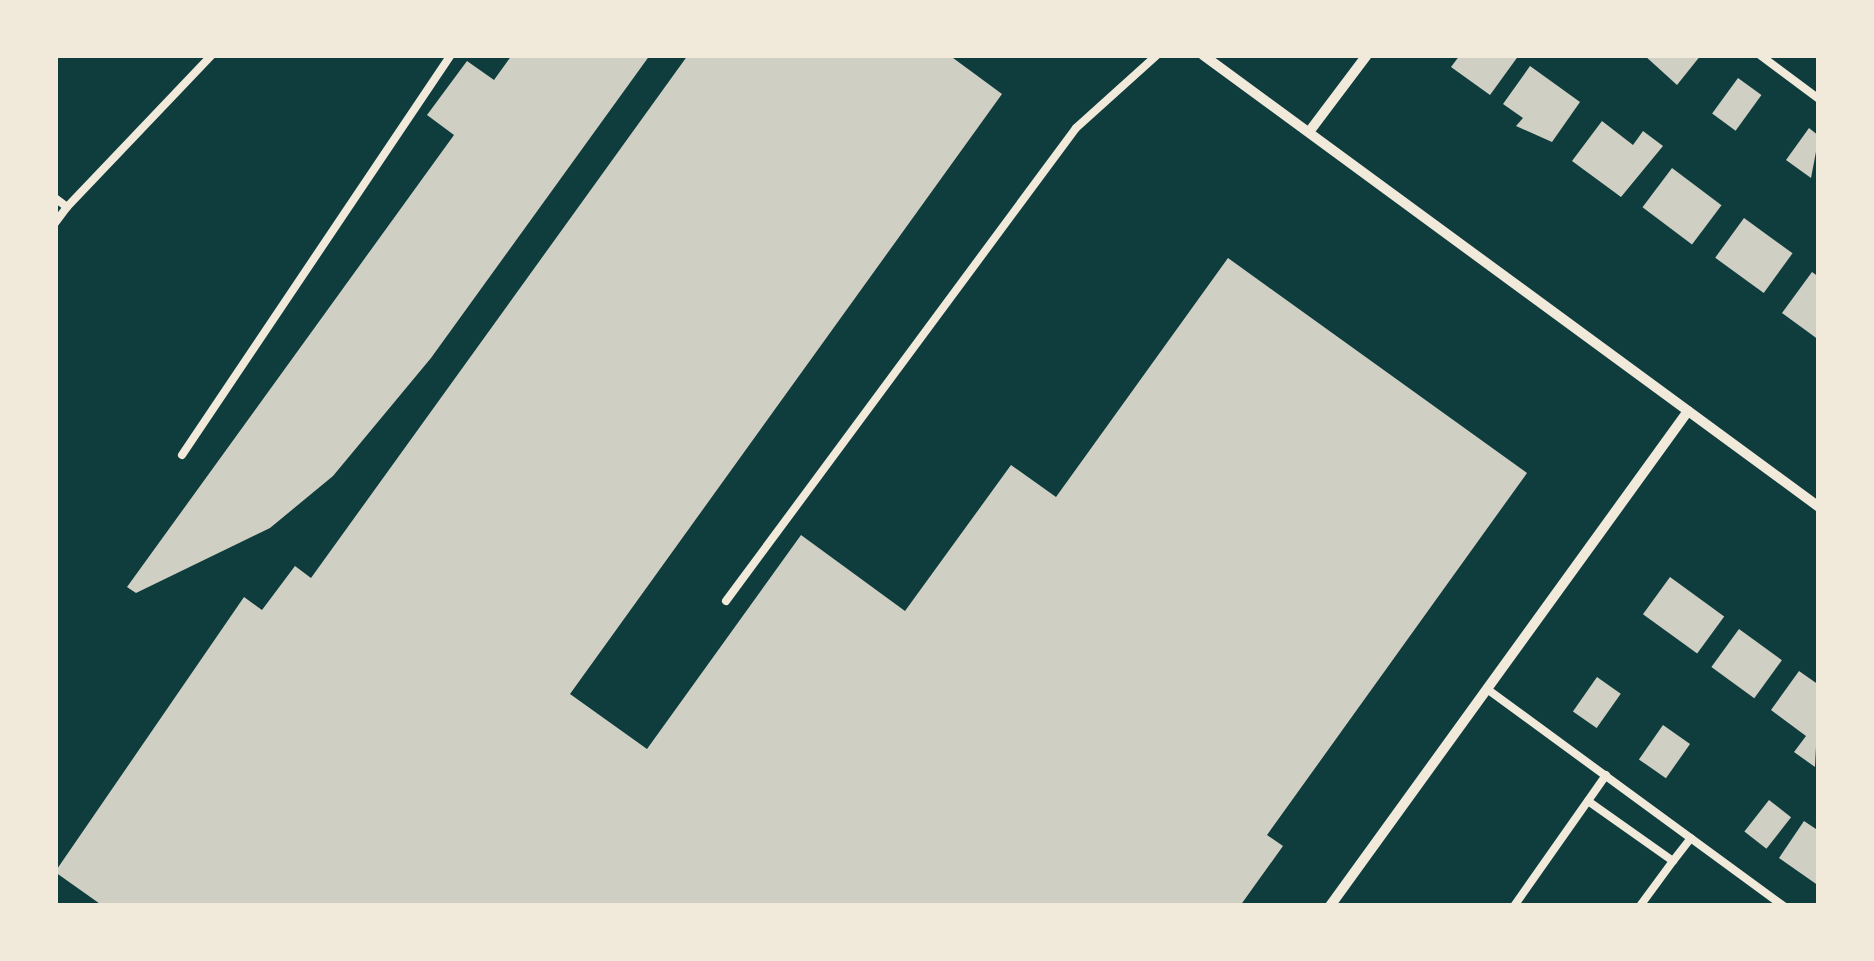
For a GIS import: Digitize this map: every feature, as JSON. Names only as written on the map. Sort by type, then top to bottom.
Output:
[{"type":"street","points":[[1203,55],[1819,507]]},
{"type":"street","points":[[1309,132],[1366,55]]},
{"type":"street","points":[[1330,906],[1688,411]]},
{"type":"lane","points":[[55,223],[212,55]]},
{"type":"lane","points":[[182,455],[452,55]]},
{"type":"lane","points":[[726,600],[1076,128],[1158,55]]},
{"type":"lane","points":[[1760,55],[1819,98]]},
{"type":"lane","points":[[55,198],[67,207]]},
{"type":"lane","points":[[1487,688],[1784,906]]},
{"type":"lane","points":[[1514,906],[1606,775]]},
{"type":"lane","points":[[1588,801],[1673,862]]},
{"type":"lane","points":[[1640,906],[1691,838]]},
{"type":"building","points":[[512,55],[650,55],[431,358],[333,476],[270,528],[136,593],[127,587],[454,135],[427,115],[467,61],[494,80]]},
{"type":"building","points":[[688,55],[949,55],[1002,94],[570,694],[647,749],[801,535],[905,611],[1011,465],[1056,497],[1228,258],[1527,473],[1267,835],[1283,846],[1240,906],[103,906],[55,872],[244,597],[262,610],[295,566],[311,578]]},
{"type":"building","points":[[1460,55],[1519,55],[1490,95],[1451,67]]},
{"type":"building","points":[[1644,55],[1701,55],[1677,85]]},
{"type":"building","points":[[1530,66],[1580,102],[1552,142],[1516,126],[1523,118],[1503,104]]},
{"type":"building","points":[[1738,78],[1761,95],[1736,131],[1712,114]]},
{"type":"building","points":[[1602,121],[1633,145],[1643,131],[1663,146],[1621,197],[1572,161]]},
{"type":"building","points":[[1809,128],[1819,136],[1811,178],[1786,160]]},
{"type":"building","points":[[1672,168],[1722,205],[1692,244],[1643,207]]},
{"type":"building","points":[[1744,218],[1793,253],[1764,293],[1715,258]]},
{"type":"building","points":[[1812,272],[1819,277],[1819,340],[1782,313]]},
{"type":"building","points":[[1670,577],[1724,616],[1697,654],[1643,614]]},
{"type":"building","points":[[1739,629],[1782,660],[1754,698],[1711,667]]},
{"type":"building","points":[[1799,671],[1819,685],[1815,767],[1794,752],[1806,736],[1771,710]]},
{"type":"building","points":[[1597,677],[1621,694],[1597,728],[1573,711]]},
{"type":"building","points":[[1663,725],[1690,744],[1666,778],[1639,759]]},
{"type":"building","points":[[1769,800],[1791,817],[1766,849],[1744,832]]},
{"type":"building","points":[[1804,821],[1819,831],[1819,886],[1779,858]]}]
